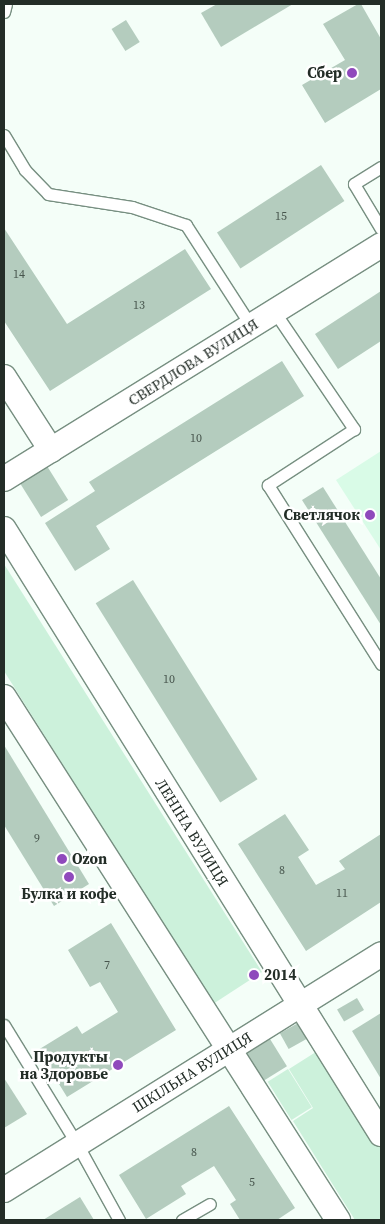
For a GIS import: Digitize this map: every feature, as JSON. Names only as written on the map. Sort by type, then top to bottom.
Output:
[{"type":"street","name":"СВЕРДЛОВА ВУЛИЦЯ","points":[[4,479],[381,245]]},
{"type":"street","points":[[4,377],[51,450]]},
{"type":"street","name":"ЛЕНІНА ВУЛИЦЯ","points":[[4,529],[381,1134]]},
{"type":"street","points":[[4,697],[338,1220]]},
{"type":"street","name":"ШКІЛЬНА ВУЛИЦЯ","points":[[4,1190],[381,954]]},
{"type":"lane","points":[[4,12],[6,4]]},
{"type":"lane","points":[[4,135],[25,170],[48,194],[132,207],[186,225],[250,326]]},
{"type":"lane","points":[[381,167],[354,184],[381,229]]},
{"type":"lane","points":[[274,311],[354,429],[268,485],[381,664]]},
{"type":"lane","points":[[4,1025],[77,1144],[119,1220]]},
{"type":"lane","points":[[182,1220],[210,1204]]},
{"type":"shaded area","name":"Светлячок","points":[[381,451],[381,550],[336,480]]},
{"type":"shaded area","points":[[4,564],[262,972],[213,1004],[4,671]]},
{"type":"shaded area","points":[[319,1050],[381,1149],[381,1220],[355,1220],[293,1121],[313,1108],[289,1069]]},
{"type":"shaded area","points":[[288,1069],[312,1107],[291,1120],[268,1082]]},
{"type":"building","points":[[217,4],[293,4],[221,47],[201,13]]},
{"type":"building","name":"Сбер","points":[[361,4],[381,39],[381,89],[325,123],[302,85],[345,60],[323,24]]},
{"type":"building","points":[[126,20],[140,42],[125,51],[112,29]]},
{"type":"building","points":[[321,165],[344,201],[240,269],[217,233]]},
{"type":"building","points":[[4,228],[67,324],[185,249],[211,289],[50,391],[4,321]]},
{"type":"building","points":[[381,291],[381,341],[338,369],[315,334]]},
{"type":"building","points":[[282,361],[304,396],[96,526],[110,549],[75,571],[45,523],[95,491],[89,482]]},
{"type":"building","points":[[47,466],[68,500],[41,517],[20,483]]},
{"type":"building","points":[[323,487],[381,579],[381,625],[302,500]]},
{"type":"building","points":[[133,580],[258,779],[220,803],[96,603]]},
{"type":"building","points":[[4,745],[89,884],[54,906],[4,825]]},
{"type":"building","points":[[285,814],[309,850],[298,857],[316,885],[345,869],[339,861],[381,834],[381,902],[306,951],[238,844]]},
{"type":"building","points":[[111,923],[176,1030],[67,1097],[38,1050],[77,1026],[82,1034],[118,1012],[100,982],[90,987],[68,950]]},
{"type":"building","points":[[357,998],[364,1010],[344,1022],[337,1010]]},
{"type":"building","points":[[381,1013],[381,1079],[352,1031]]},
{"type":"building","points":[[300,1022],[309,1038],[289,1049],[280,1033]]},
{"type":"building","points":[[270,1039],[287,1066],[263,1081],[246,1054]]},
{"type":"building","points":[[4,1078],[27,1114],[4,1128]]},
{"type":"building","points":[[229,1106],[295,1208],[277,1220],[240,1220],[230,1204],[236,1200],[214,1166],[181,1186],[186,1194],[146,1219],[119,1175]]},
{"type":"building","points":[[80,1197],[94,1220],[43,1220]]},
{"type":"place","name":"Сбер","points":[[352,73]]},
{"type":"place","name":"Светлячок","points":[[370,515]]},
{"type":"place","name":"Ozon","points":[[62,859]]},
{"type":"place","name":"Булка и кофе","points":[[69,877]]},
{"type":"place","name":"2014","points":[[254,975]]},
{"type":"place","name":"Продукты на Здоровье","points":[[118,1065]]}]
